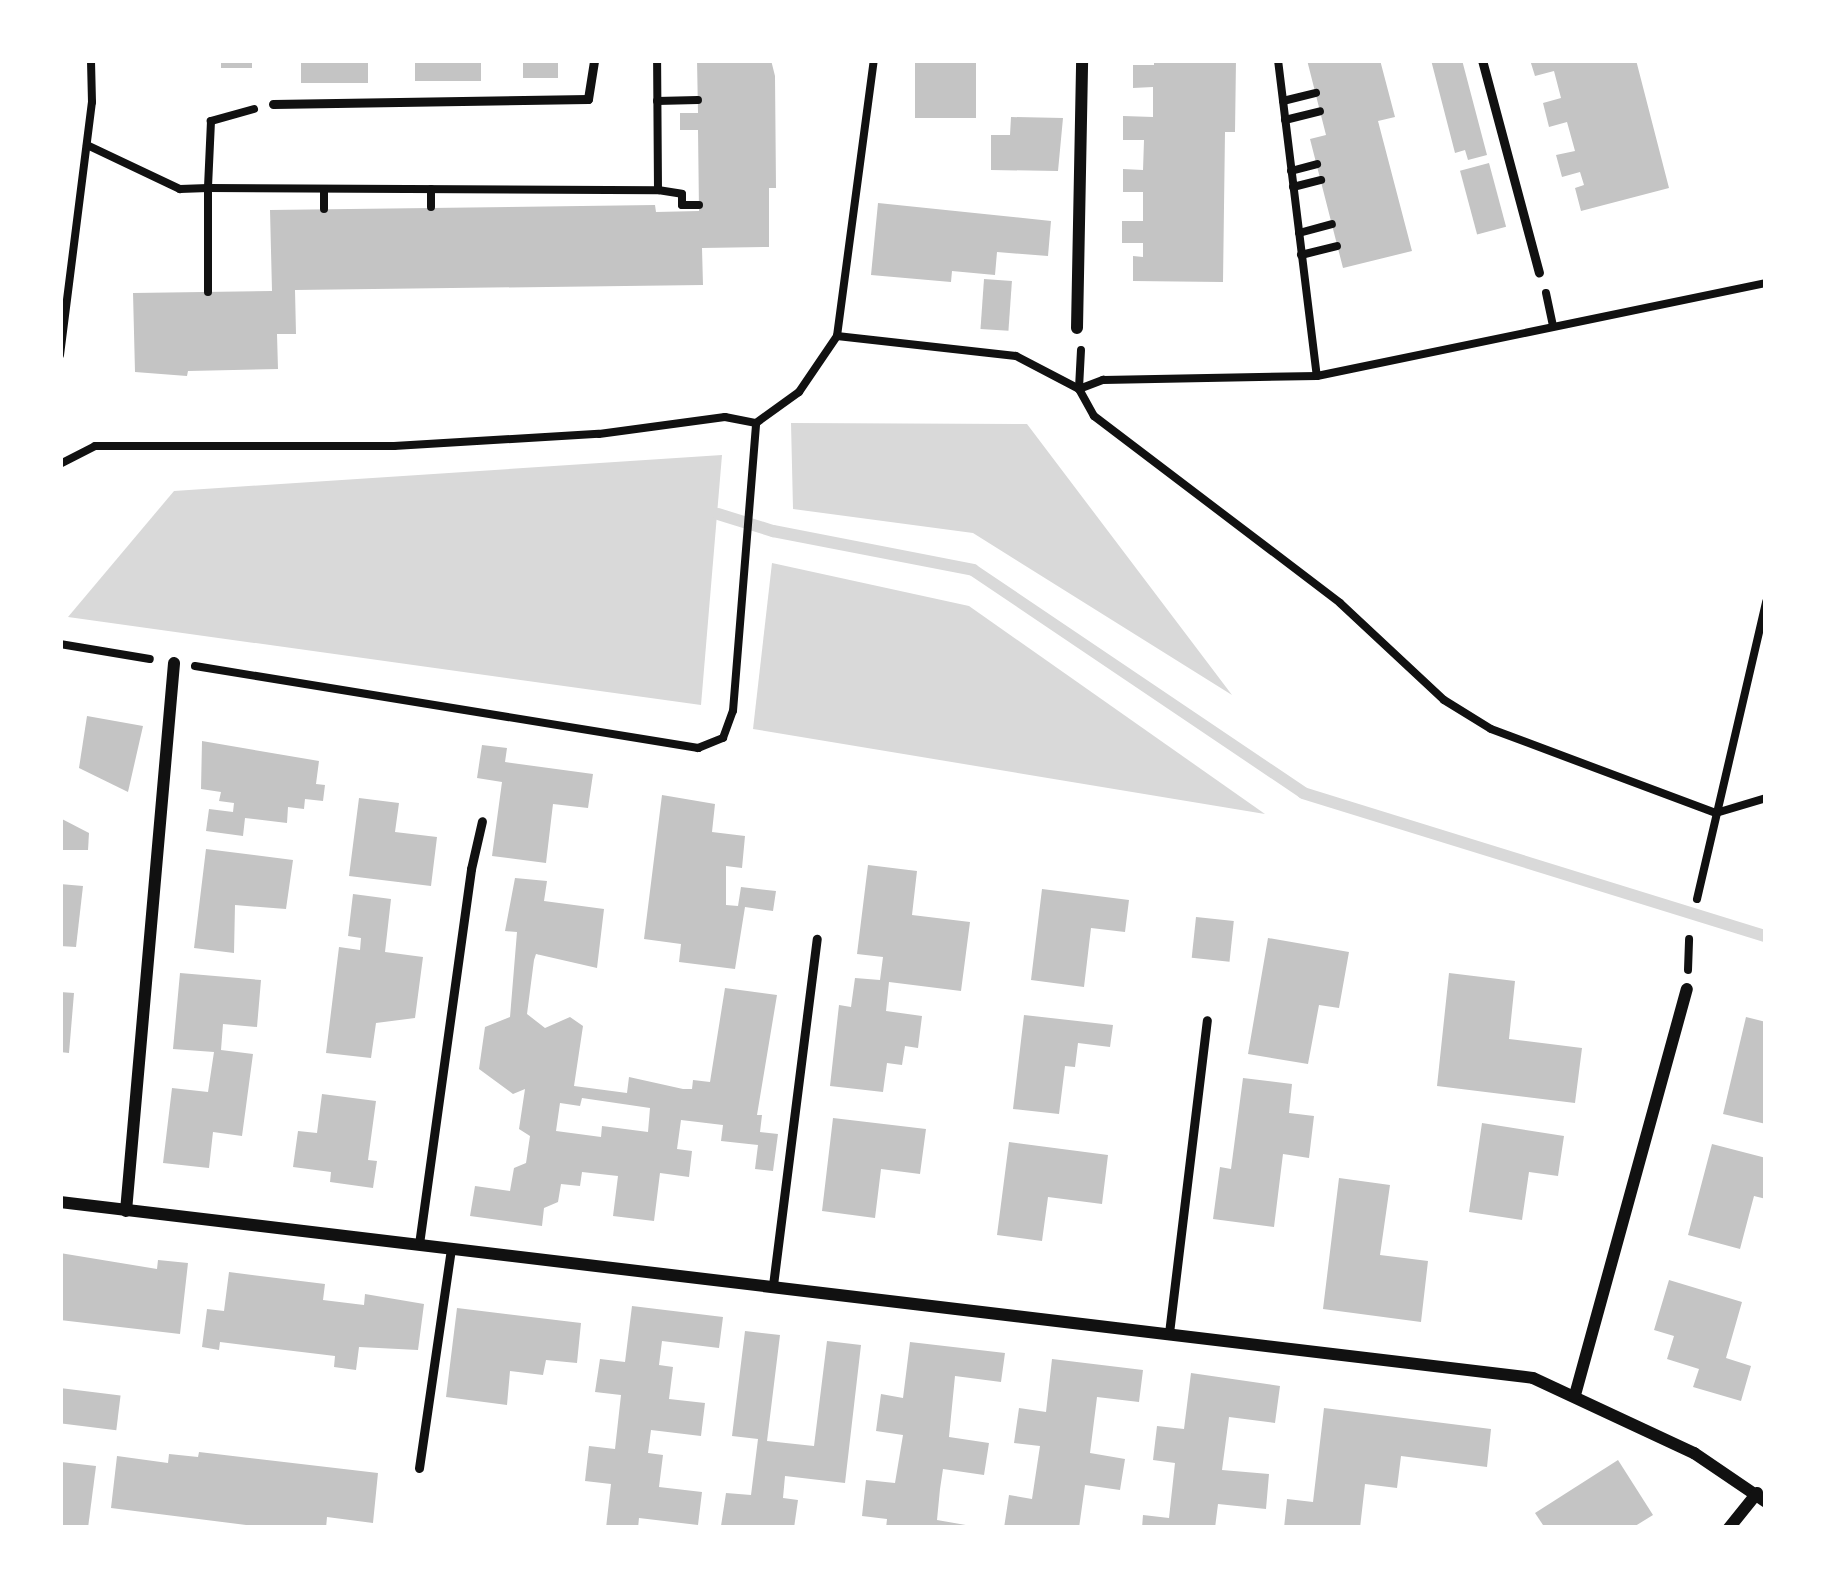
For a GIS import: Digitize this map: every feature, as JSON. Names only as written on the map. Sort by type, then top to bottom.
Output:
[{"type":"street","points":[[1077,328],[1082,60]]},
{"type":"street","points":[[126,1210],[174,663]]},
{"type":"street","points":[[1575,1395],[1687,989]]},
{"type":"street","points":[[60,1202],[1465,1366],[1533,1378],[1694,1453],[1761,1497],[1729,1528]]},
{"type":"lane","points":[[273,104],[588,99],[594,60]]},
{"type":"lane","points":[[1482,60],[1538,273]]},
{"type":"lane","points":[[419,1244],[471,869],[482,821]]},
{"type":"lane","points":[[773,1286],[818,939]]},
{"type":"lane","points":[[1169,1333],[1207,1020]]},
{"type":"lane","points":[[419,1468],[451,1248]]},
{"type":"path","points":[[60,356],[87,145],[91,60]]},
{"type":"path","points":[[657,60],[658,190]]},
{"type":"path","points":[[60,464],[94,446],[394,446],[598,434],[725,417],[756,423],[799,392],[837,336],[874,60]]},
{"type":"path","points":[[1278,60],[1317,376]]},
{"type":"path","points":[[1283,101],[1316,92]]},
{"type":"path","points":[[657,100],[698,100]]},
{"type":"path","points":[[208,292],[211,121],[273,104]]},
{"type":"path","points":[[1285,120],[1320,111]]},
{"type":"path","points":[[87,145],[180,189],[658,190],[682,194],[682,205],[699,205]]},
{"type":"path","points":[[1291,171],[1317,164]]},
{"type":"path","points":[[1293,187],[1321,180]]},
{"type":"path","points":[[324,189],[324,209]]},
{"type":"path","points":[[431,189],[431,207]]},
{"type":"path","points":[[537,190],[538,206]]},
{"type":"path","points":[[640,190],[640,205]]},
{"type":"path","points":[[1298,233],[1332,224]]},
{"type":"path","points":[[1301,255],[1337,246]]},
{"type":"path","points":[[1538,273],[1553,326]]},
{"type":"path","points":[[837,336],[1016,356],[1079,389],[1103,380],[1317,376],[1766,283]]},
{"type":"path","points":[[1077,328],[1082,338],[1079,389],[1094,416],[1340,602],[1444,700],[1490,729],[1716,813],[1766,798]]},
{"type":"path","points":[[60,644],[698,748],[723,737],[734,711],[756,423]]},
{"type":"path","points":[[1697,899],[1766,602]]},
{"type":"shaded area","points":[[791,423],[1027,424],[1232,695],[973,533],[793,509]]},
{"type":"shaded area","points":[[722,455],[701,705],[68,617],[174,491]]},
{"type":"shaded area","points":[[772,563],[969,606],[1265,814],[753,729]]},
{"type":"building","points":[[221,60],[252,60],[252,68],[221,68]]},
{"type":"building","points":[[301,60],[368,60],[368,83],[301,83]]},
{"type":"building","points":[[415,60],[481,60],[481,81],[415,81]]},
{"type":"building","points":[[523,60],[558,60],[558,78],[523,78]]},
{"type":"building","points":[[697,60],[771,60],[775,76],[776,188],[769,188],[769,247],[702,248],[703,285],[295,290],[296,334],[277,334],[278,369],[188,371],[187,376],[135,372],[133,293],[272,291],[270,210],[655,205],[656,212],[699,211],[698,130],[680,130],[680,113],[698,113]]},
{"type":"building","points":[[915,60],[976,60],[976,118],[915,118]]},
{"type":"building","points":[[1154,60],[1236,60],[1235,132],[1225,132],[1223,282],[1133,281],[1133,256],[1143,257],[1143,243],[1122,243],[1122,221],[1143,221],[1143,192],[1123,192],[1123,169],[1143,170],[1144,140],[1123,140],[1123,116],[1153,117],[1153,87],[1133,88],[1133,65],[1154,65]]},
{"type":"building","points":[[1307,60],[1380,60],[1395,117],[1378,121],[1412,251],[1343,268],[1310,139],[1326,135]]},
{"type":"building","points":[[1431,60],[1462,60],[1487,155],[1468,160],[1465,150],[1455,153]]},
{"type":"building","points":[[1530,60],[1636,60],[1669,188],[1581,211],[1575,188],[1584,185],[1580,172],[1562,177],[1556,155],[1575,151],[1567,122],[1549,127],[1543,103],[1561,98],[1554,71],[1535,76]]},
{"type":"building","points":[[1011,117],[1063,118],[1058,171],[991,170],[991,135],[1010,135]]},
{"type":"building","points":[[1489,163],[1506,227],[1477,235],[1460,171]]},
{"type":"building","points":[[878,203],[1051,221],[1048,256],[997,252],[995,275],[952,271],[951,282],[871,275]]},
{"type":"building","points":[[984,279],[1012,281],[1008,331],[981,329]]},
{"type":"building","points":[[87,716],[143,726],[128,792],[79,768]]},
{"type":"building","points":[[202,741],[319,761],[316,784],[325,785],[323,801],[305,799],[304,809],[288,807],[287,823],[245,818],[243,836],[206,831],[209,809],[233,812],[234,803],[219,801],[221,792],[201,789]]},
{"type":"building","points":[[482,745],[507,748],[505,762],[593,774],[588,808],[553,804],[546,863],[492,856],[502,782],[477,778]]},
{"type":"building","points":[[662,795],[715,804],[712,832],[745,836],[742,868],[726,866],[726,905],[738,906],[741,887],[776,891],[773,911],[745,907],[735,969],[679,962],[681,944],[644,939]]},
{"type":"building","points":[[359,798],[399,803],[395,832],[437,837],[431,886],[349,876]]},
{"type":"building","points":[[60,818],[89,833],[88,850],[60,850]]},
{"type":"building","points":[[206,849],[293,860],[286,909],[235,905],[234,953],[194,948]]},
{"type":"building","points":[[868,865],[917,871],[912,915],[970,922],[961,991],[889,982],[886,1011],[922,1016],[918,1048],[905,1046],[902,1065],[887,1063],[883,1092],[830,1086],[839,1005],[851,1007],[855,978],[880,980],[883,957],[857,954]]},
{"type":"building","points":[[515,878],[547,881],[544,901],[604,909],[597,968],[536,954],[534,960],[527,1014],[545,1028],[570,1017],[583,1026],[574,1086],[627,1093],[629,1077],[683,1089],[692,1089],[693,1080],[710,1082],[725,988],[777,995],[757,1115],[762,1115],[760,1132],[778,1134],[773,1171],[755,1169],[758,1145],[721,1141],[723,1125],[681,1120],[677,1149],[692,1151],[689,1177],[660,1173],[654,1221],[613,1216],[618,1176],[582,1172],[580,1186],[561,1184],[558,1202],[544,1208],[542,1226],[470,1216],[475,1186],[510,1191],[514,1168],[526,1163],[530,1136],[519,1129],[525,1089],[513,1094],[479,1069],[485,1027],[510,1017],[517,932],[505,931]],"holes":[[[582,1098],[650,1108],[648,1132],[602,1126],[601,1137],[556,1131],[560,1103],[580,1106]]]},
{"type":"building","points":[[60,884],[83,886],[76,947],[60,946]]},
{"type":"building","points":[[1042,889],[1129,900],[1125,932],[1091,928],[1084,987],[1031,980]]},
{"type":"building","points":[[353,894],[391,899],[385,952],[423,957],[415,1018],[376,1023],[371,1058],[326,1053],[339,947],[360,950],[361,938],[348,936]]},
{"type":"building","points":[[1196,917],[1234,921],[1230,962],[1192,958]]},
{"type":"building","points":[[1268,938],[1349,952],[1339,1008],[1319,1005],[1308,1064],[1248,1054]]},
{"type":"building","points":[[180,973],[261,980],[257,1027],[223,1024],[221,1050],[253,1054],[242,1136],[213,1132],[209,1168],[163,1163],[172,1088],[208,1092],[214,1052],[173,1049]]},
{"type":"building","points":[[1449,973],[1515,981],[1509,1039],[1582,1048],[1575,1103],[1437,1086]]},
{"type":"building","points":[[60,992],[74,993],[69,1053],[60,1052]]},
{"type":"building","points":[[1024,1015],[1113,1025],[1110,1047],[1078,1043],[1075,1067],[1065,1066],[1059,1114],[1013,1109]]},
{"type":"building","points":[[1746,1017],[1766,1022],[1766,1124],[1723,1114]]},
{"type":"building","points":[[1243,1078],[1292,1084],[1289,1113],[1314,1116],[1309,1158],[1283,1154],[1274,1227],[1213,1219],[1220,1167],[1231,1169]]},
{"type":"building","points":[[322,1094],[376,1101],[368,1160],[377,1161],[373,1188],[330,1182],[331,1172],[293,1167],[298,1131],[317,1133]]},
{"type":"building","points":[[833,1118],[926,1129],[920,1174],[881,1169],[875,1218],[822,1211]]},
{"type":"building","points":[[1482,1123],[1564,1136],[1558,1176],[1529,1172],[1522,1220],[1469,1212]]},
{"type":"building","points":[[1009,1142],[1108,1155],[1102,1204],[1048,1197],[1042,1241],[997,1235]]},
{"type":"building","points":[[1712,1144],[1766,1158],[1766,1199],[1754,1196],[1740,1249],[1688,1235]]},
{"type":"building","points":[[1339,1178],[1390,1185],[1380,1255],[1428,1261],[1421,1322],[1323,1309]]},
{"type":"building","points":[[60,1253],[157,1269],[158,1260],[188,1263],[180,1334],[60,1320]]},
{"type":"building","points":[[229,1272],[325,1284],[323,1300],[364,1305],[365,1294],[424,1304],[418,1350],[359,1347],[356,1370],[334,1367],[335,1356],[220,1342],[219,1350],[202,1347],[207,1309],[224,1311]]},
{"type":"building","points":[[1669,1280],[1742,1302],[1726,1358],[1751,1366],[1741,1401],[1693,1387],[1699,1369],[1667,1359],[1674,1336],[1654,1330]]},
{"type":"building","points":[[632,1306],[723,1317],[719,1348],[662,1341],[659,1365],[673,1367],[669,1399],[705,1403],[701,1436],[651,1430],[648,1453],[663,1455],[659,1487],[702,1492],[698,1525],[639,1518],[638,1528],[606,1528],[611,1484],[585,1481],[589,1446],[615,1449],[621,1395],[595,1392],[600,1359],[625,1362]]},
{"type":"building","points":[[457,1308],[581,1323],[577,1363],[546,1360],[543,1375],[510,1371],[507,1405],[446,1397]]},
{"type":"building","points":[[745,1331],[780,1335],[767,1441],[814,1446],[827,1341],[861,1345],[845,1483],[785,1476],[783,1498],[798,1500],[794,1528],[721,1526],[726,1493],[751,1495],[758,1439],[732,1436]]},
{"type":"building","points":[[910,1342],[1005,1353],[1001,1382],[955,1376],[949,1437],[989,1443],[984,1475],[943,1469],[940,1489],[937,1520],[983,1528],[886,1528],[887,1519],[862,1516],[866,1480],[895,1483],[903,1435],[876,1431],[881,1394],[903,1398]]},
{"type":"building","points":[[1052,1359],[1143,1370],[1139,1402],[1097,1397],[1090,1453],[1125,1459],[1120,1490],[1085,1485],[1079,1528],[1004,1528],[1009,1495],[1032,1499],[1040,1446],[1014,1443],[1019,1408],[1046,1412]]},
{"type":"building","points":[[1191,1373],[1280,1386],[1275,1423],[1229,1417],[1222,1470],[1269,1474],[1266,1509],[1218,1504],[1215,1528],[1142,1528],[1143,1515],[1169,1518],[1175,1463],[1153,1460],[1157,1426],[1184,1429]]},
{"type":"building","points":[[60,1388],[121,1395],[116,1430],[60,1423]]},
{"type":"building","points":[[1324,1408],[1491,1429],[1487,1467],[1401,1456],[1397,1488],[1365,1484],[1360,1528],[1284,1528],[1287,1499],[1313,1502]]},
{"type":"building","points":[[199,1452],[378,1473],[373,1523],[327,1517],[326,1528],[270,1528],[111,1508],[117,1456],[168,1463],[169,1454],[198,1457]]},
{"type":"building","points":[[1618,1460],[1653,1515],[1632,1528],[1545,1528],[1535,1513]]},
{"type":"building","points":[[61,1462],[96,1466],[88,1528],[60,1528]]},
{"type":"waterway","points":[[718,514],[773,531],[973,570],[1303,793],[1766,936]]}]
